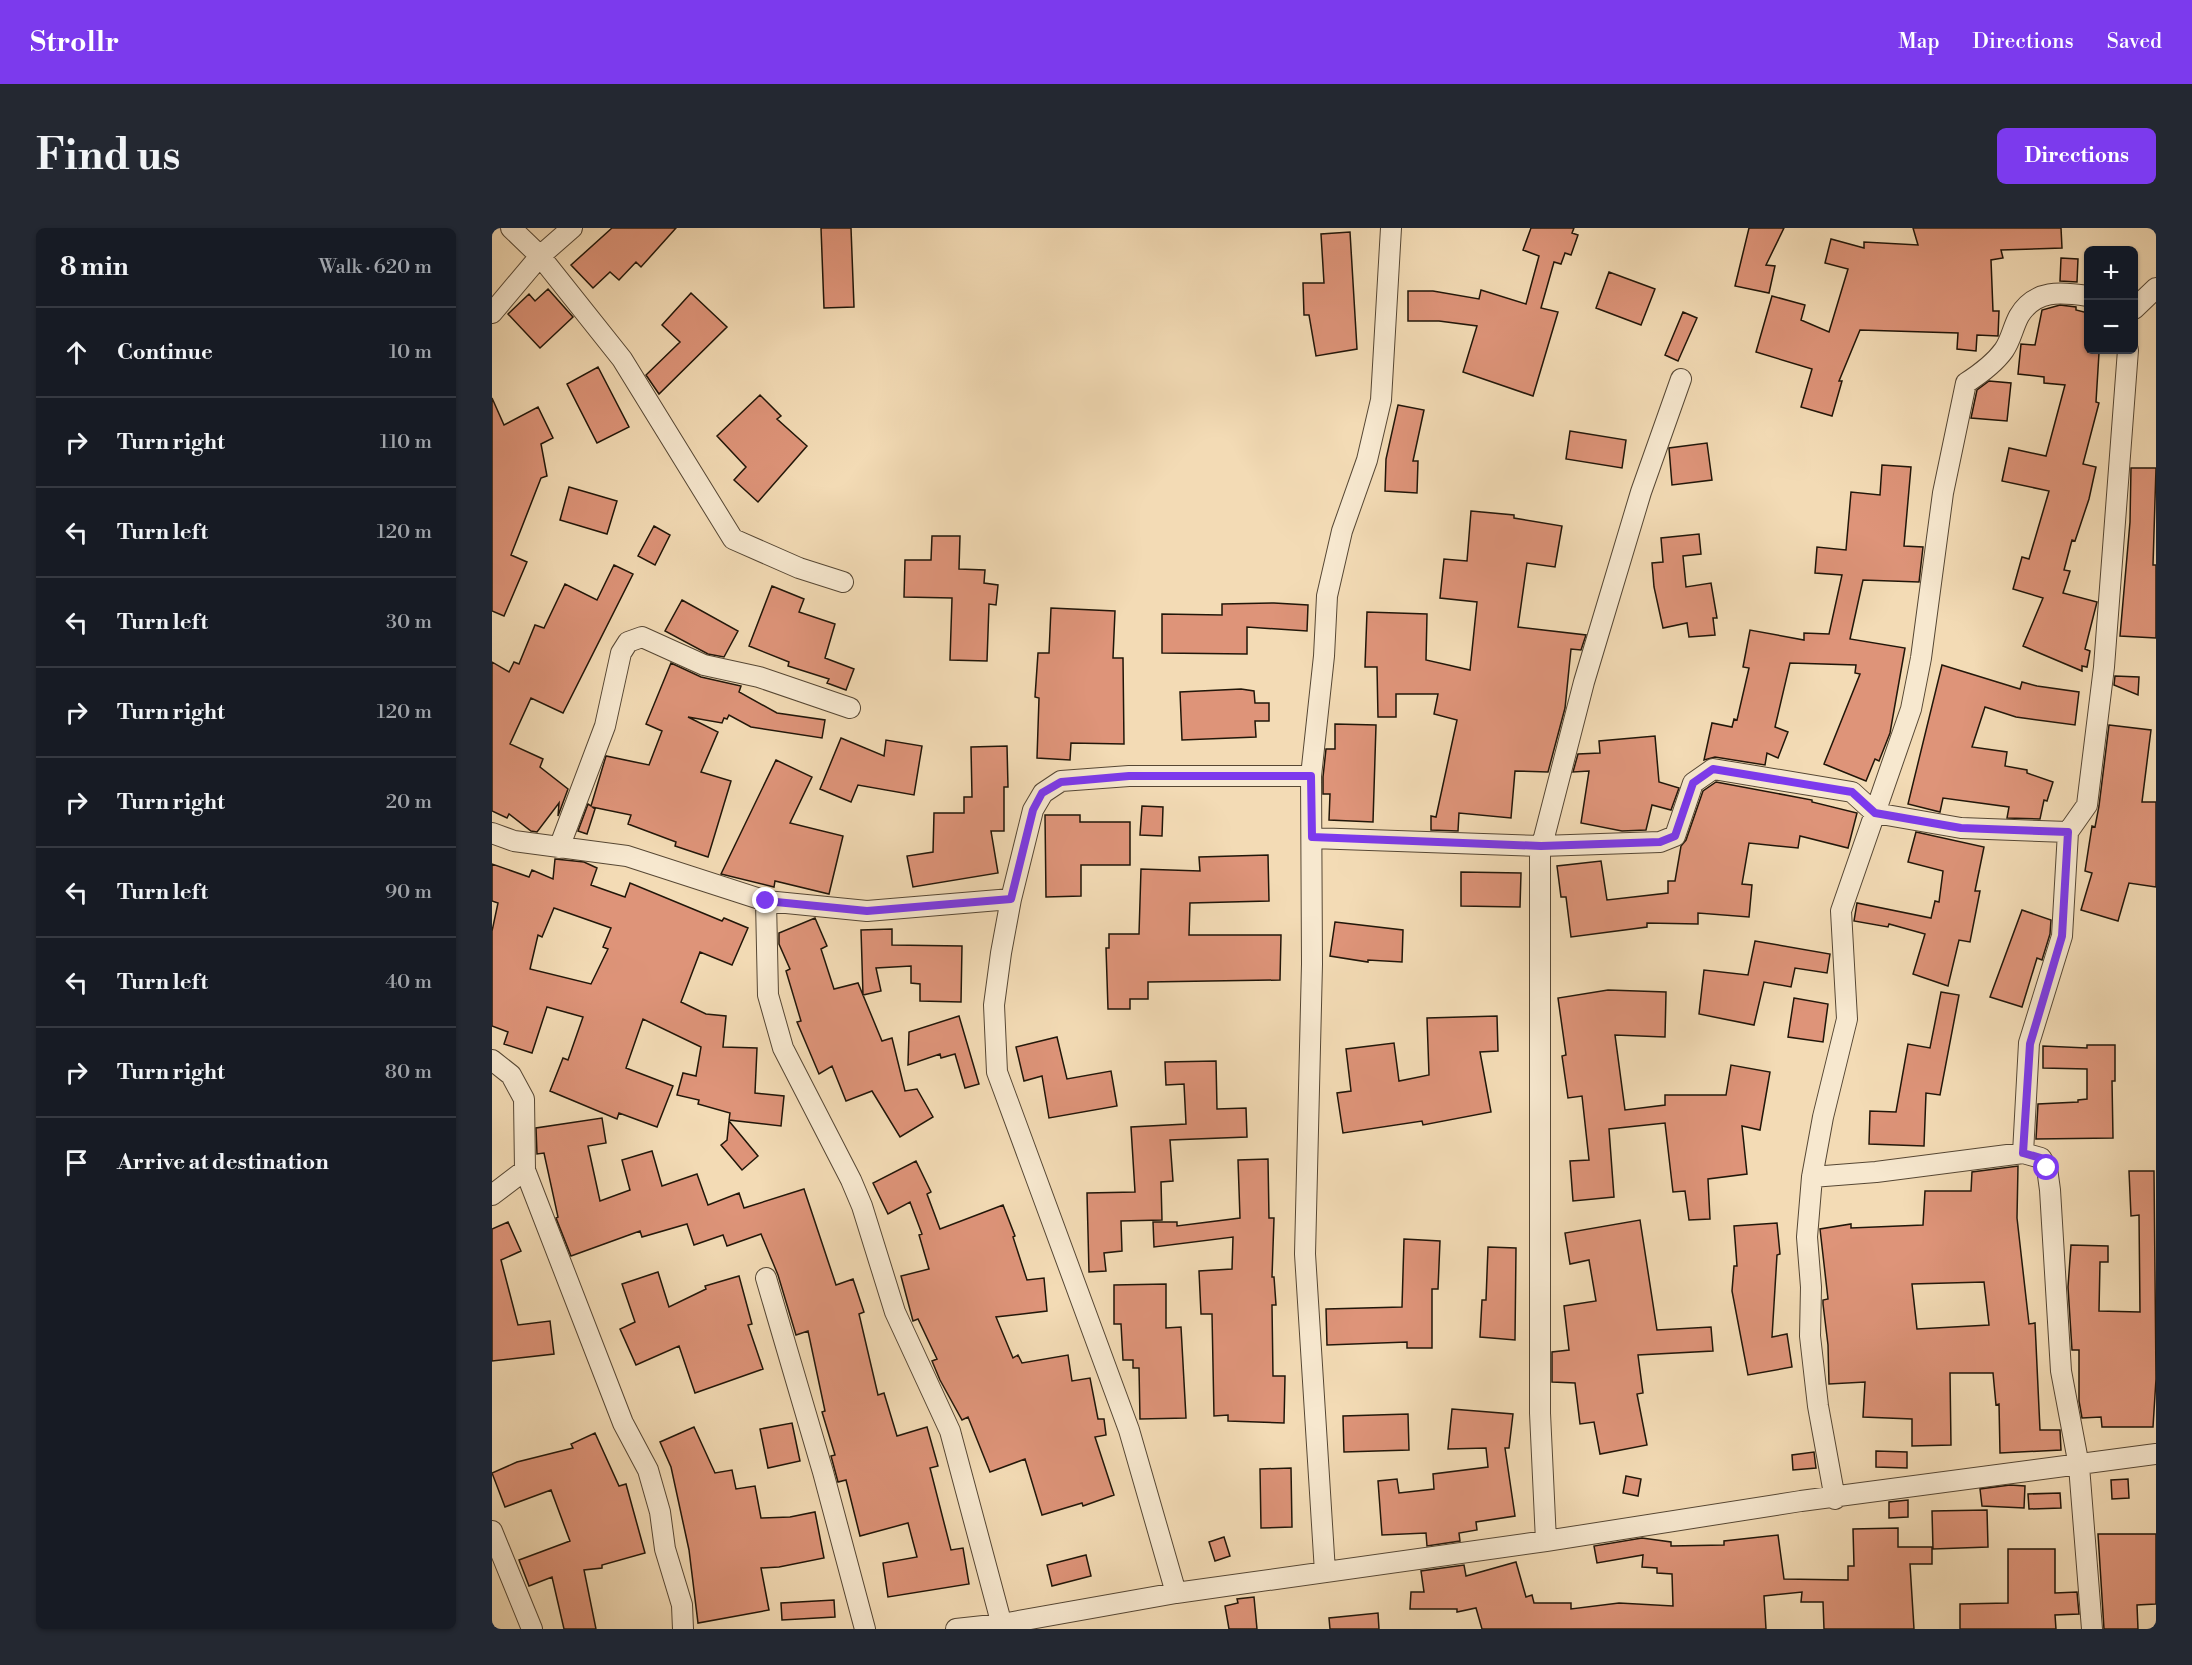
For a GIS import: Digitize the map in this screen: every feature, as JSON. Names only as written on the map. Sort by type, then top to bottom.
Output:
[{"type":"street","points":[[511,228],[540,255],[622,359],[733,539],[799,568],[843,582]]},
{"type":"street","points":[[492,313],[540,255],[572,228]]},
{"type":"street","points":[[1325,1572],[1305,1254],[1312,964],[1311,776],[1324,656],[1327,596],[1342,531],[1366,460],[1381,400],[1389,230]]},
{"type":"street","points":[[2138,303],[2156,288]]},
{"type":"street","points":[[1835,1499],[1818,1406],[1810,1336],[1811,1287],[1807,1237],[1812,1177],[1822,1117],[1847,1019],[1841,911],[1911,709],[1921,658],[1943,494],[1966,383],[1987,370],[2005,350],[2019,316],[2032,299],[2060,291],[2084,295]]},
{"type":"street","points":[[2023,1153],[2030,1044],[2062,936],[2068,832],[2088,805],[2104,667],[2129,373],[2128,354]]},
{"type":"street","points":[[1546,1541],[1540,1413],[1541,846],[1587,670],[1641,492],[1681,379]]},
{"type":"street","points":[[560,848],[593,763],[605,726],[621,653],[628,642],[642,638],[704,665],[759,677],[849,708]]},
{"type":"street","points":[[1312,837],[1541,846],[1660,842],[1675,836],[1693,783],[1713,769],[1852,792],[1875,813],[1961,828],[2068,832]]},
{"type":"street","points":[[1176,1593],[1129,1430],[997,1072],[994,1005],[1011,899],[1033,810],[1042,793],[1061,782],[1129,776],[1311,776]]},
{"type":"street","points":[[492,833],[514,841],[627,856],[766,901],[867,911],[1011,899]]},
{"type":"street","points":[[766,901],[768,995],[783,1048],[851,1180],[862,1206],[895,1312],[950,1431],[1003,1626]]},
{"type":"street","points":[[492,1060],[511,1075],[524,1099],[525,1170],[622,1423],[648,1470],[660,1512],[665,1549],[682,1605],[683,1629]]},
{"type":"street","points":[[1812,1177],[1876,1172],[2023,1153],[2041,1158],[2047,1168],[2056,1261],[2061,1371],[2079,1466],[2092,1629]]},
{"type":"street","points":[[492,1195],[525,1170]]},
{"type":"street","points":[[766,1278],[865,1629]]},
{"type":"street","points":[[956,1629],[1003,1626],[1176,1593],[1546,1541],[1802,1501],[1835,1499],[2156,1454]]},
{"type":"street","points":[[492,1531],[532,1629]]},
{"type":"building","points":[[612,228],[676,228],[641,267],[636,262],[619,280],[610,272],[593,288],[571,265]]},
{"type":"building","points":[[821,228],[851,228],[854,307],[824,308]]},
{"type":"building","points":[[1531,228],[1574,228],[1572,233],[1578,235],[1571,255],[1565,253],[1561,264],[1554,262],[1541,308],[1558,312],[1533,396],[1463,372],[1477,326],[1439,321],[1408,321],[1408,291],[1433,291],[1479,299],[1481,290],[1526,304],[1539,256],[1523,250]]},
{"type":"building","points":[[1749,228],[1784,228],[1766,265],[1775,266],[1769,293],[1735,286]]},
{"type":"building","points":[[1913,228],[2061,228],[2062,248],[2001,250],[2003,258],[1991,260],[1993,311],[1999,311],[1998,336],[1977,335],[1976,351],[1957,349],[1958,333],[1860,330],[1839,381],[1842,381],[1832,416],[1801,407],[1812,369],[1756,352],[1772,296],[1805,305],[1801,320],[1829,332],[1848,269],[1825,263],[1831,239],[1864,248],[1864,242],[1918,245]]},
{"type":"building","points":[[1350,232],[1357,349],[1316,356],[1309,315],[1304,315],[1303,283],[1324,283],[1321,234]]},
{"type":"building","points":[[2061,258],[2078,259],[2077,282],[2060,281]]},
{"type":"building","points":[[1609,272],[1655,289],[1641,325],[1596,308]]},
{"type":"building","points":[[548,289],[573,317],[540,348],[508,314],[529,294],[535,301]]},
{"type":"building","points":[[691,293],[727,327],[659,394],[646,375],[680,342],[662,325]]},
{"type":"building","points":[[2060,305],[2076,307],[2076,310],[2084,312],[2084,354],[2099,354],[2096,402],[2099,403],[2083,464],[2096,467],[2089,499],[2075,541],[2072,540],[2064,570],[2070,571],[2063,593],[2097,602],[2085,649],[2090,651],[2087,667],[2082,666],[2082,671],[2023,646],[2043,598],[2013,589],[2022,557],[2029,559],[2049,491],[2002,481],[2009,448],[2046,456],[2065,385],[2044,383],[2044,377],[2018,374],[2021,344],[2035,345],[2042,310]]},
{"type":"building","points":[[1683,312],[1697,318],[1678,361],[1665,355]]},
{"type":"building","points":[[598,367],[629,427],[597,443],[567,384]]},
{"type":"building","points":[[1989,381],[2011,383],[2007,421],[1971,418],[1977,390]]},
{"type":"building","points":[[760,395],[781,416],[777,419],[807,446],[758,502],[734,480],[746,467],[717,436]]},
{"type":"building","points":[[492,398],[504,425],[538,407],[553,438],[541,444],[547,476],[541,478],[511,555],[527,562],[504,616],[492,611]]},
{"type":"building","points":[[1398,405],[1424,410],[1413,461],[1418,461],[1417,493],[1385,491],[1386,459]]},
{"type":"building","points":[[1570,431],[1626,440],[1622,468],[1566,459]]},
{"type":"building","points":[[1707,443],[1712,480],[1672,485],[1669,448]]},
{"type":"building","points":[[1882,465],[1911,467],[1904,546],[1923,547],[1919,582],[1863,580],[1850,639],[1905,648],[1890,733],[1879,761],[1875,759],[1866,781],[1824,764],[1860,674],[1855,673],[1856,665],[1790,663],[1775,727],[1788,732],[1778,758],[1767,753],[1765,765],[1715,757],[1704,760],[1712,723],[1732,727],[1734,719],[1737,720],[1749,668],[1743,667],[1750,630],[1804,640],[1804,633],[1829,634],[1842,575],[1815,573],[1817,547],[1846,550],[1851,492],[1880,495]]},
{"type":"building","points":[[2131,468],[2156,468],[2153,565],[2156,565],[2156,638],[2120,636],[2130,522]]},
{"type":"building","points":[[569,487],[617,501],[607,534],[560,520]]},
{"type":"building","points":[[1471,511],[1514,515],[1514,518],[1562,526],[1555,567],[1527,563],[1518,627],[1586,635],[1581,650],[1571,649],[1565,708],[1548,772],[1515,771],[1511,818],[1459,813],[1458,831],[1431,830],[1431,816],[1436,817],[1457,720],[1434,714],[1438,694],[1396,694],[1396,717],[1378,717],[1377,667],[1365,667],[1367,612],[1427,614],[1426,660],[1470,670],[1477,602],[1440,598],[1444,559],[1467,561]]},
{"type":"building","points":[[654,526],[670,535],[655,565],[638,556]]},
{"type":"building","points":[[1699,534],[1701,554],[1683,556],[1686,587],[1711,583],[1717,618],[1713,618],[1715,635],[1689,637],[1687,623],[1663,628],[1654,587],[1652,563],[1663,562],[1661,538]]},
{"type":"building","points":[[932,536],[960,536],[959,569],[985,570],[984,583],[998,585],[996,605],[989,604],[987,661],[950,660],[952,598],[904,597],[905,560],[931,560]]},
{"type":"building","points":[[614,565],[633,574],[563,713],[531,698],[510,744],[543,759],[540,767],[568,789],[558,816],[559,803],[537,832],[531,831],[509,814],[507,818],[492,811],[492,662],[509,672],[514,662],[519,664],[535,625],[544,628],[565,584],[597,600]]},
{"type":"building","points":[[772,586],[804,599],[799,612],[835,624],[825,658],[854,669],[846,690],[827,683],[829,679],[788,666],[789,662],[749,646]]},
{"type":"building","points":[[682,600],[738,631],[724,657],[708,654],[665,631]]},
{"type":"building","points":[[1222,604],[1308,605],[1307,631],[1247,627],[1247,654],[1162,653],[1162,614],[1222,615]]},
{"type":"building","points":[[1051,608],[1115,611],[1113,658],[1123,658],[1124,744],[1071,743],[1070,760],[1037,758],[1039,698],[1035,697],[1038,653],[1049,653]]},
{"type":"building","points":[[671,663],[701,677],[741,686],[739,692],[777,713],[825,720],[822,738],[751,727],[729,715],[722,723],[688,717],[718,732],[701,772],[731,781],[708,857],[675,846],[676,842],[628,824],[631,815],[592,807],[595,809],[587,834],[578,831],[588,804],[591,806],[606,756],[649,765],[662,731],[646,724]]},
{"type":"building","points":[[1942,665],[2020,689],[2022,682],[2079,692],[2075,725],[2016,717],[1985,707],[1972,747],[2007,752],[2005,766],[2027,770],[2027,773],[2053,782],[2047,801],[2044,800],[2040,819],[2007,818],[2009,807],[1943,798],[1940,812],[1908,804]]},
{"type":"building","points":[[2115,676],[2139,677],[2138,695],[2114,685]]},
{"type":"building","points":[[1241,689],[1254,691],[1255,703],[1269,703],[1269,721],[1255,721],[1256,737],[1182,740],[1180,692]]},
{"type":"building","points":[[1335,724],[1376,725],[1373,822],[1329,820],[1330,794],[1323,794],[1323,777],[1326,749],[1335,749]]},
{"type":"building","points":[[2109,725],[2151,730],[2142,802],[2156,802],[2156,887],[2129,883],[2118,921],[2081,910],[2092,873],[2085,871],[2092,826],[2095,827],[2099,806]]},
{"type":"building","points":[[1655,736],[1659,782],[1679,788],[1671,810],[1652,805],[1646,830],[1622,831],[1581,823],[1589,771],[1573,772],[1578,754],[1600,753],[1599,741]]},
{"type":"building","points":[[841,738],[884,756],[886,740],[922,746],[914,795],[858,785],[851,802],[820,789]]},
{"type":"building","points":[[1007,746],[1008,787],[1004,787],[1004,831],[991,831],[998,873],[913,887],[907,856],[933,852],[934,813],[964,813],[964,797],[972,797],[971,747]]},
{"type":"building","points":[[776,760],[812,777],[790,823],[843,836],[829,894],[775,881],[774,887],[721,874]]},
{"type":"building","points":[[1716,782],[1812,800],[1812,802],[1857,813],[1848,848],[1800,836],[1798,848],[1749,843],[1742,884],[1752,885],[1749,917],[1698,913],[1698,924],[1647,923],[1647,927],[1571,937],[1566,897],[1561,897],[1557,866],[1601,861],[1607,900],[1668,893],[1668,881],[1675,881],[1681,846],[1686,840],[1703,791]]},
{"type":"building","points":[[1142,806],[1163,807],[1162,836],[1140,835]]},
{"type":"building","points":[[1045,815],[1080,815],[1080,822],[1130,822],[1130,865],[1081,865],[1081,896],[1046,897]]},
{"type":"building","points":[[1916,832],[1984,847],[1975,891],[1980,891],[1970,942],[1959,940],[1948,986],[1913,974],[1925,934],[1889,924],[1888,927],[1854,921],[1857,903],[1931,918],[1935,901],[1939,902],[1943,871],[1908,862]]},
{"type":"building","points":[[1268,855],[1269,901],[1190,903],[1189,935],[1281,935],[1280,980],[1148,982],[1148,999],[1130,999],[1130,1009],[1108,1009],[1106,948],[1109,948],[1109,934],[1139,934],[1141,869],[1200,871],[1199,857]]},
{"type":"building","points":[[555,859],[584,862],[597,868],[591,885],[625,897],[630,883],[722,921],[724,918],[748,928],[732,965],[700,952],[681,1002],[706,1014],[726,1016],[723,1047],[757,1048],[755,1093],[784,1096],[781,1126],[729,1120],[730,1113],[698,1104],[699,1100],[677,1095],[683,1073],[696,1076],[701,1047],[643,1019],[626,1068],[673,1086],[657,1127],[619,1113],[617,1119],[550,1091],[563,1058],[568,1060],[583,1017],[547,1007],[532,1053],[504,1044],[508,1032],[492,1026],[492,931],[498,903],[492,901],[492,864],[529,877],[532,870],[553,879]],"holes":[[[554,908],[611,928],[603,947],[608,949],[591,984],[530,969],[538,935],[542,937]]]},
{"type":"building","points":[[1461,872],[1521,873],[1520,907],[1461,906]]},
{"type":"building","points":[[2022,910],[2051,920],[2050,934],[2042,960],[2037,958],[2022,1007],[1990,997]]},
{"type":"building","points":[[815,918],[827,946],[821,949],[834,989],[858,983],[882,1041],[892,1038],[905,1091],[917,1089],[933,1117],[900,1137],[872,1091],[846,1101],[832,1066],[819,1074],[797,1022],[801,1021],[786,971],[790,969],[779,944],[779,933]]},
{"type":"building","points":[[1335,922],[1403,930],[1402,962],[1368,960],[1368,962],[1330,956]]},
{"type":"building","points":[[892,929],[892,945],[962,946],[961,1002],[920,1001],[920,984],[911,983],[911,966],[876,968],[881,991],[863,995],[861,930]]},
{"type":"building","points":[[1755,941],[1830,954],[1827,973],[1795,968],[1791,987],[1764,982],[1754,1025],[1699,1014],[1704,970],[1748,975]]},
{"type":"building","points":[[1608,990],[1666,992],[1665,1037],[1615,1035],[1625,1110],[1665,1105],[1665,1095],[1726,1095],[1731,1065],[1770,1072],[1760,1130],[1742,1126],[1747,1174],[1708,1179],[1710,1219],[1689,1220],[1685,1191],[1673,1192],[1665,1123],[1609,1129],[1614,1197],[1573,1201],[1570,1161],[1589,1160],[1582,1096],[1568,1098],[1562,1056],[1566,1055],[1558,998]]},
{"type":"building","points":[[1941,992],[1959,995],[1940,1095],[1926,1093],[1924,1146],[1869,1144],[1870,1111],[1896,1112],[1908,1044],[1930,1048]]},
{"type":"building","points":[[1794,998],[1828,1004],[1823,1042],[1788,1037]]},
{"type":"building","points":[[959,1016],[979,1084],[965,1088],[955,1054],[941,1058],[940,1054],[908,1065],[909,1032]]},
{"type":"building","points":[[1497,1016],[1498,1051],[1480,1052],[1491,1112],[1423,1125],[1422,1121],[1343,1133],[1337,1093],[1351,1091],[1346,1049],[1394,1043],[1399,1081],[1429,1075],[1427,1018]]},
{"type":"building","points":[[1057,1037],[1067,1079],[1111,1071],[1117,1106],[1049,1118],[1042,1076],[1024,1081],[1016,1047]]},
{"type":"building","points":[[2087,1045],[2115,1045],[2115,1081],[2112,1081],[2113,1138],[2036,1139],[2038,1104],[2078,1102],[2078,1100],[2087,1099],[2087,1069],[2043,1068],[2043,1046],[2087,1048]]},
{"type":"building","points":[[1216,1061],[1217,1109],[1246,1108],[1247,1137],[1170,1140],[1173,1181],[1161,1182],[1162,1220],[1121,1221],[1122,1251],[1104,1253],[1106,1271],[1089,1272],[1087,1193],[1135,1192],[1131,1127],[1186,1124],[1184,1084],[1166,1085],[1165,1062]]},
{"type":"building","points":[[602,1118],[606,1143],[588,1146],[600,1201],[630,1190],[622,1160],[652,1151],[662,1186],[697,1174],[708,1205],[739,1193],[744,1208],[804,1189],[836,1285],[853,1279],[864,1312],[859,1314],[878,1395],[884,1393],[897,1436],[927,1427],[938,1466],[930,1468],[951,1550],[963,1548],[969,1584],[888,1597],[883,1563],[917,1557],[908,1523],[860,1536],[846,1480],[838,1482],[831,1456],[835,1455],[822,1412],[825,1411],[808,1331],[796,1335],[778,1275],[761,1234],[727,1246],[723,1235],[694,1245],[687,1224],[642,1237],[640,1231],[571,1256],[556,1218],[558,1217],[544,1153],[537,1154],[536,1128]]},
{"type":"building","points":[[729,1121],[758,1156],[742,1170],[721,1145],[727,1140]]},
{"type":"building","points":[[1268,1159],[1269,1218],[1274,1218],[1272,1277],[1274,1277],[1276,1305],[1272,1305],[1273,1376],[1285,1376],[1284,1423],[1228,1421],[1228,1415],[1214,1416],[1212,1314],[1201,1314],[1199,1271],[1232,1269],[1233,1237],[1154,1247],[1153,1222],[1177,1222],[1177,1226],[1240,1218],[1238,1160]]},
{"type":"building","points":[[916,1161],[931,1192],[927,1194],[940,1229],[1003,1205],[1015,1236],[1013,1237],[1027,1280],[1044,1278],[1047,1311],[996,1317],[1013,1358],[1018,1355],[1022,1363],[1068,1355],[1072,1381],[1090,1378],[1098,1419],[1104,1419],[1106,1435],[1095,1437],[1114,1495],[1083,1506],[1082,1503],[1042,1515],[1025,1459],[990,1472],[968,1417],[962,1420],[940,1380],[932,1361],[937,1359],[918,1319],[913,1321],[901,1276],[929,1269],[919,1235],[922,1234],[910,1202],[888,1214],[873,1183]]},
{"type":"building","points":[[2018,1166],[2017,1218],[2029,1324],[2035,1323],[2040,1430],[2060,1430],[2061,1450],[2000,1453],[1999,1404],[1996,1405],[1993,1373],[1950,1373],[1951,1445],[1912,1446],[1912,1419],[1863,1417],[1865,1382],[1829,1384],[1828,1345],[1823,1304],[1823,1300],[1828,1299],[1820,1229],[1851,1224],[1851,1228],[1923,1225],[1925,1191],[1971,1191],[1972,1172]],"holes":[[[1984,1282],[1989,1325],[1917,1329],[1912,1284]]]},
{"type":"building","points":[[2129,1171],[2154,1171],[2156,1379],[2153,1427],[2102,1427],[2101,1417],[2082,1418],[2079,1401],[2079,1350],[2072,1350],[2068,1287],[2071,1245],[2108,1246],[2108,1262],[2100,1262],[2099,1311],[2140,1312],[2139,1215],[2131,1216]]},
{"type":"building","points":[[1640,1220],[1657,1330],[1711,1327],[1713,1351],[1638,1355],[1643,1393],[1637,1394],[1647,1445],[1600,1454],[1594,1422],[1580,1424],[1575,1383],[1552,1382],[1552,1352],[1569,1350],[1564,1306],[1596,1301],[1589,1260],[1570,1264],[1565,1233]]},
{"type":"building","points":[[508,1222],[521,1251],[501,1260],[518,1325],[550,1321],[554,1354],[492,1361],[492,1229]]},
{"type":"building","points":[[1777,1223],[1780,1254],[1777,1255],[1772,1337],[1787,1334],[1792,1367],[1748,1375],[1732,1291],[1734,1266],[1737,1266],[1734,1226]]},
{"type":"building","points":[[1404,1239],[1440,1241],[1438,1289],[1432,1289],[1432,1348],[1407,1348],[1407,1342],[1327,1345],[1326,1309],[1402,1307]]},
{"type":"building","points":[[1488,1247],[1516,1248],[1515,1340],[1480,1337],[1482,1300],[1486,1300]]},
{"type":"building","points":[[658,1272],[669,1307],[706,1289],[705,1286],[739,1276],[752,1324],[748,1325],[763,1369],[695,1393],[679,1346],[636,1365],[620,1329],[635,1322],[622,1284]]},
{"type":"building","points":[[1166,1284],[1166,1328],[1181,1327],[1186,1418],[1140,1419],[1139,1368],[1133,1368],[1133,1360],[1123,1360],[1121,1324],[1114,1324],[1114,1285]]},
{"type":"building","points":[[1452,1409],[1513,1414],[1509,1448],[1505,1448],[1515,1516],[1476,1522],[1477,1530],[1459,1533],[1460,1541],[1427,1546],[1426,1533],[1382,1535],[1378,1481],[1397,1479],[1399,1493],[1434,1489],[1433,1474],[1488,1467],[1486,1448],[1448,1449]]},
{"type":"building","points":[[1408,1414],[1409,1450],[1344,1452],[1343,1416]]},
{"type":"building","points":[[792,1423],[800,1461],[768,1468],[760,1429]]},
{"type":"building","points":[[694,1427],[715,1473],[732,1470],[736,1489],[755,1486],[761,1518],[790,1517],[815,1512],[824,1558],[779,1567],[761,1568],[769,1610],[698,1623],[689,1550],[671,1467],[660,1442]]},
{"type":"building","points":[[595,1433],[619,1486],[626,1484],[645,1553],[602,1565],[602,1568],[584,1570],[596,1629],[564,1629],[552,1577],[529,1586],[519,1560],[570,1541],[551,1490],[505,1507],[492,1473],[517,1462],[573,1448],[571,1444]]},
{"type":"building","points":[[1876,1451],[1907,1452],[1907,1468],[1876,1467]]},
{"type":"building","points":[[1814,1452],[1816,1468],[1793,1470],[1792,1455]]},
{"type":"building","points":[[1291,1468],[1292,1527],[1261,1528],[1260,1469]]},
{"type":"building","points":[[1626,1476],[1641,1479],[1638,1496],[1623,1493]]},
{"type":"building","points":[[2128,1479],[2129,1498],[2112,1499],[2111,1480]]},
{"type":"building","points":[[2010,1485],[2025,1486],[2024,1508],[1982,1506],[1980,1489]]},
{"type":"building","points":[[2060,1493],[2061,1508],[2029,1509],[2028,1494]]},
{"type":"building","points":[[1908,1500],[1908,1517],[1889,1518],[1889,1502]]},
{"type":"building","points":[[1987,1510],[1988,1547],[1933,1549],[1932,1511]]},
{"type":"building","points":[[1898,1528],[1898,1547],[1932,1547],[1932,1564],[1910,1564],[1914,1629],[1824,1629],[1823,1602],[1801,1602],[1802,1592],[1764,1596],[1766,1629],[1482,1629],[1476,1608],[1457,1612],[1457,1609],[1410,1609],[1411,1592],[1424,1592],[1421,1571],[1464,1565],[1466,1576],[1516,1562],[1526,1597],[1532,1595],[1534,1603],[1571,1603],[1571,1609],[1619,1603],[1673,1606],[1672,1574],[1657,1573],[1657,1568],[1642,1567],[1643,1555],[1597,1563],[1594,1546],[1642,1538],[1671,1542],[1671,1546],[1724,1545],[1724,1541],[1778,1535],[1784,1579],[1848,1580],[1848,1566],[1854,1566],[1853,1529]]},
{"type":"building","points":[[2098,1534],[2156,1534],[2156,1604],[2137,1605],[2138,1629],[2104,1629]]},
{"type":"building","points":[[1224,1537],[1230,1556],[1215,1561],[1209,1542]]},
{"type":"building","points":[[2008,1549],[2055,1549],[2055,1593],[2077,1592],[2079,1614],[2055,1615],[2056,1629],[1960,1629],[1960,1604],[2008,1603]]},
{"type":"building","points":[[1086,1555],[1091,1576],[1052,1586],[1047,1565]]},
{"type":"building","points":[[1254,1597],[1257,1629],[1229,1629],[1225,1606],[1238,1603],[1237,1599]]},
{"type":"building","points":[[834,1600],[835,1617],[782,1620],[781,1603]]},
{"type":"building","points":[[1378,1613],[1379,1629],[1330,1629],[1329,1618]]},
{"type":"route","points":[[766,901],[867,911],[1011,899],[1033,810],[1042,793],[1061,782],[1129,776],[1311,776],[1312,837],[1541,846],[1660,842],[1675,836],[1693,783],[1713,769],[1746,772],[1852,792],[1875,813],[1961,828],[2068,832],[2062,936],[2030,1044],[2024,1128],[2023,1153],[2041,1158],[2047,1168]]}]
